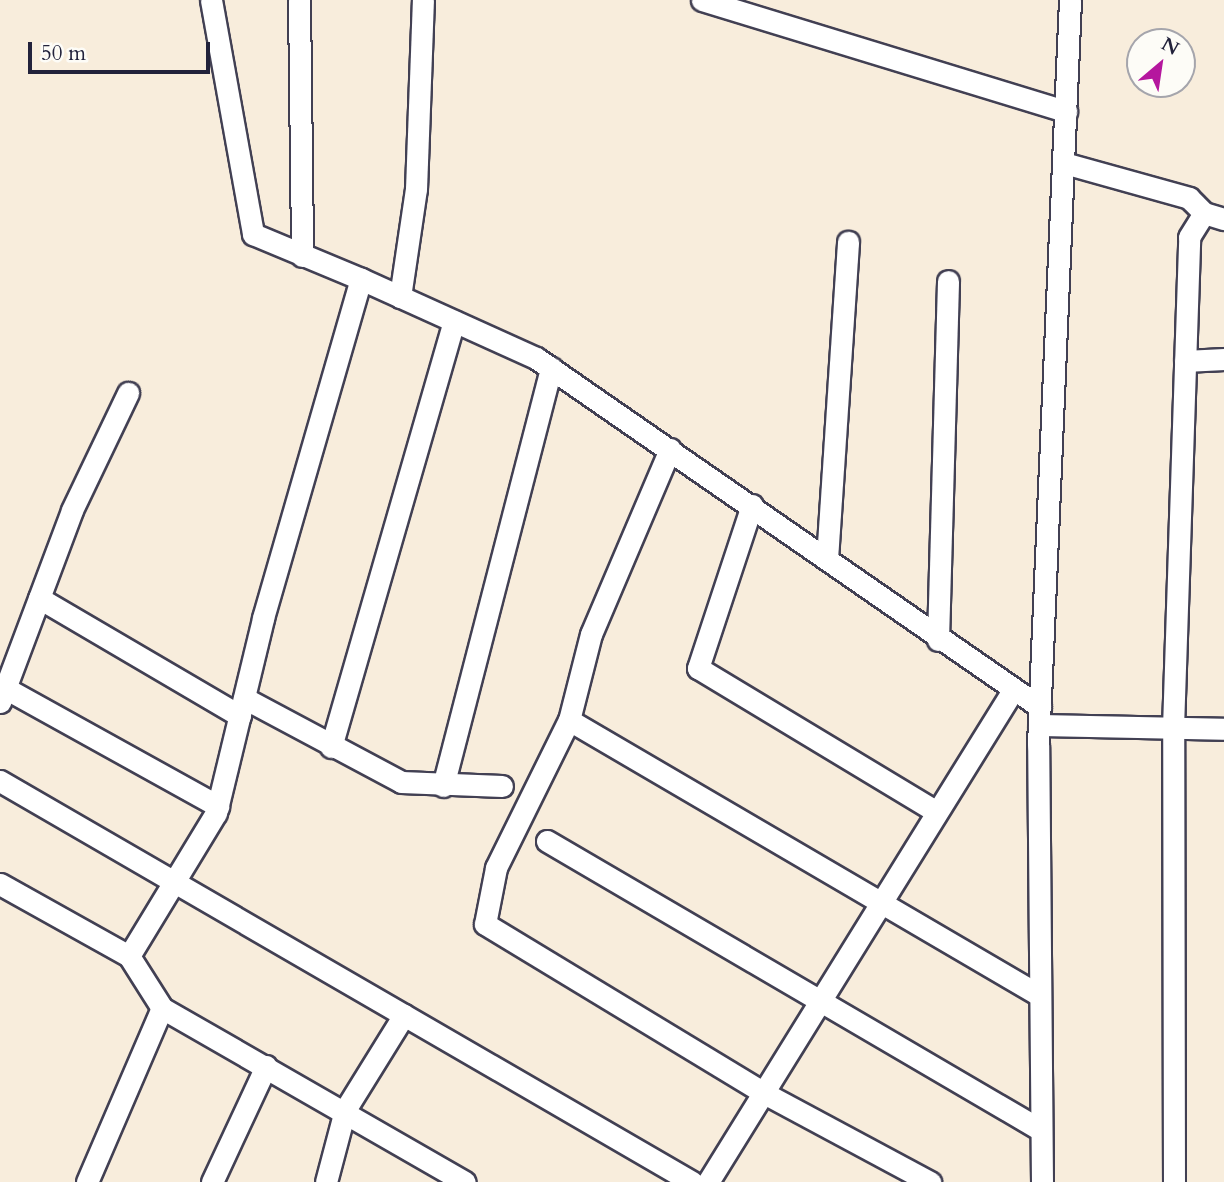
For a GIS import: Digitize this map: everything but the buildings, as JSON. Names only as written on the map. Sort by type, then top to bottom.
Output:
[{"type":"street","points":[[211,0],[248,224],[262,241],[361,279],[551,368],[752,505],[938,640],[1013,690],[1040,716],[1173,728],[1224,729]]},
{"type":"street","points":[[299,0],[302,256]]},
{"type":"street","points":[[400,297],[416,188],[423,0]]},
{"type":"street","points":[[702,0],[1066,111]]},
{"type":"street","points":[[1042,1182],[1039,995],[1040,716],[1070,0]]},
{"type":"street","points":[[1064,163],[1189,198],[1214,216],[1189,237],[1173,728],[1174,1182]]},
{"type":"street","points":[[827,559],[848,242]]},
{"type":"street","points":[[129,956],[218,806],[242,707],[361,279]]},
{"type":"street","points":[[938,640],[948,281]]},
{"type":"street","points":[[331,747],[454,321]]},
{"type":"street","points":[[1185,360],[1224,359]]},
{"type":"street","points":[[443,786],[551,368]]},
{"type":"street","points":[[128,393],[72,510],[3,695],[218,806]]},
{"type":"street","points":[[670,449],[591,634],[569,720],[496,868],[485,923],[762,1092],[930,1182]]},
{"type":"street","points":[[752,505],[698,668],[935,811]]},
{"type":"street","points":[[39,598],[242,707],[401,782],[443,786],[502,786]]},
{"type":"street","points":[[708,1182],[877,904],[1013,690]]},
{"type":"street","points":[[569,720],[877,904],[1039,995]]},
{"type":"street","points":[[0,781],[172,886],[404,1015],[692,1182]]},
{"type":"street","points":[[547,841],[1041,1130]]},
{"type":"street","points":[[0,884],[129,956],[162,1008],[345,1110],[460,1181]]},
{"type":"street","points":[[87,1182],[162,1008]]},
{"type":"street","points":[[326,1182],[345,1110],[404,1015]]},
{"type":"street","points":[[212,1182],[266,1066]]}]
